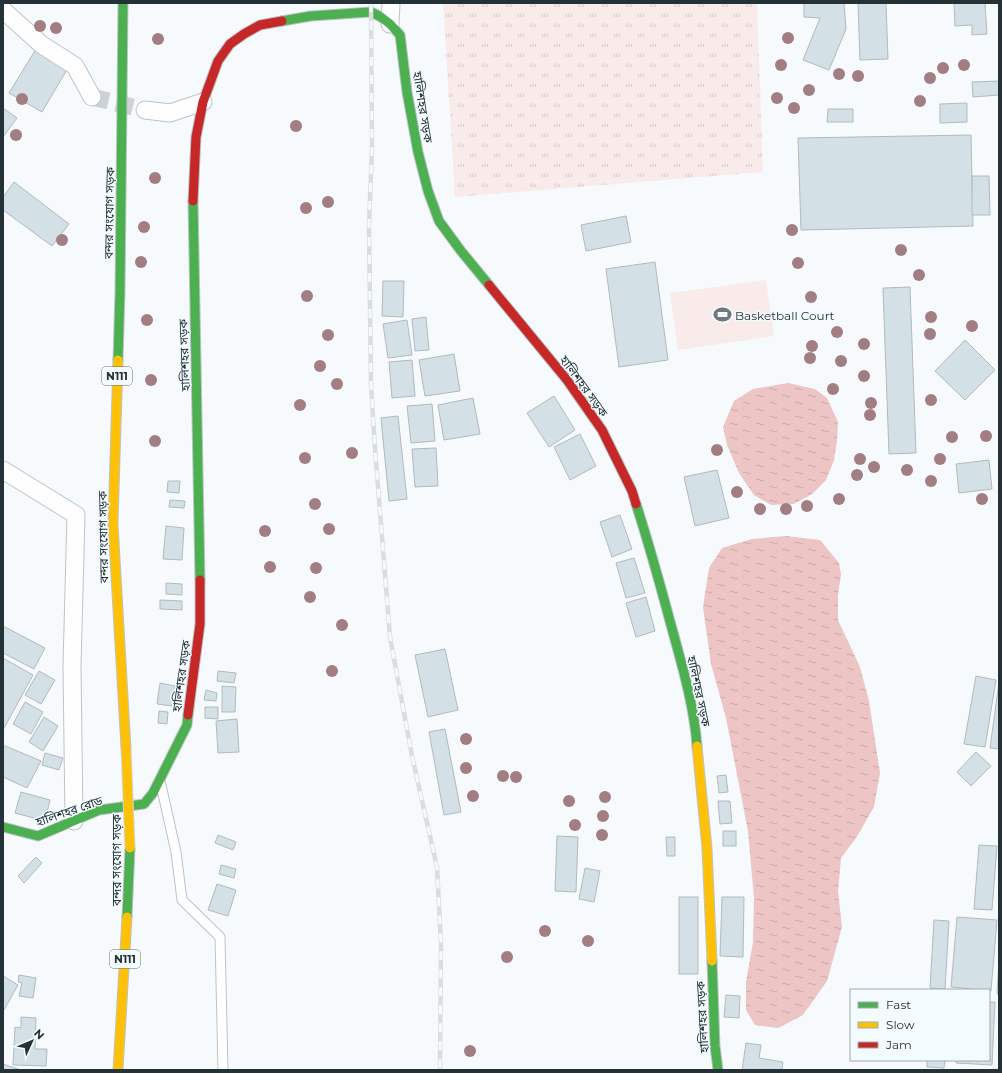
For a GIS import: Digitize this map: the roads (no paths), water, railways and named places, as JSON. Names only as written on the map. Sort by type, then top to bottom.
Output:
[{"type":"main road","name":"বন্দর সংযোগ সড়ক","points":[[118,1070],[127,931],[130,848],[126,748],[113,524],[120,292],[123,3]]},
{"type":"main road","name":"হালিশহর সড়ক","points":[[144,804],[153,793],[187,725],[200,624],[200,531],[193,199],[196,137],[203,102],[218,61],[230,44],[260,25],[311,16],[371,12],[390,24],[400,35],[407,92],[418,152],[428,191],[439,221],[461,251],[567,380],[602,430],[632,491],[648,541],[678,650],[695,720],[707,848],[715,1046],[718,1070]]},
{"type":"main road","name":"হালিশহর রোড","points":[[3,827],[38,836],[99,810],[144,804]]},
{"type":"street","points":[[390,3],[390,24]]},
{"type":"street","points":[[3,10],[42,45],[75,66],[92,97]]},
{"type":"street","points":[[145,110],[170,113],[203,102]]},
{"type":"street","points":[[3,470],[76,516],[72,666],[74,821]]},
{"type":"lane","points":[[160,779],[176,852],[182,900],[220,937],[223,1070]]},
{"type":"water","points":[[788,383],[815,389],[827,398],[838,422],[837,441],[834,460],[826,480],[812,494],[794,504],[771,505],[754,495],[739,473],[727,445],[723,427],[734,401],[753,389]]},
{"type":"water","points":[[786,536],[820,540],[839,563],[841,574],[838,595],[838,620],[860,667],[869,701],[880,773],[874,807],[856,838],[841,858],[838,891],[842,927],[827,981],[803,1015],[778,1028],[755,1025],[746,1010],[746,982],[753,942],[754,898],[748,831],[726,718],[711,664],[703,607],[709,568],[722,548],[752,539]]},
{"type":"tunnel","points":[[92,97],[145,110]]},
{"type":"railway","points":[[371,3],[372,150],[369,224],[371,385],[375,449],[390,637],[412,756],[437,867],[441,944],[440,1070]]},
{"type":"place","name":"Basketball Court","points":[[722,315]]}]
